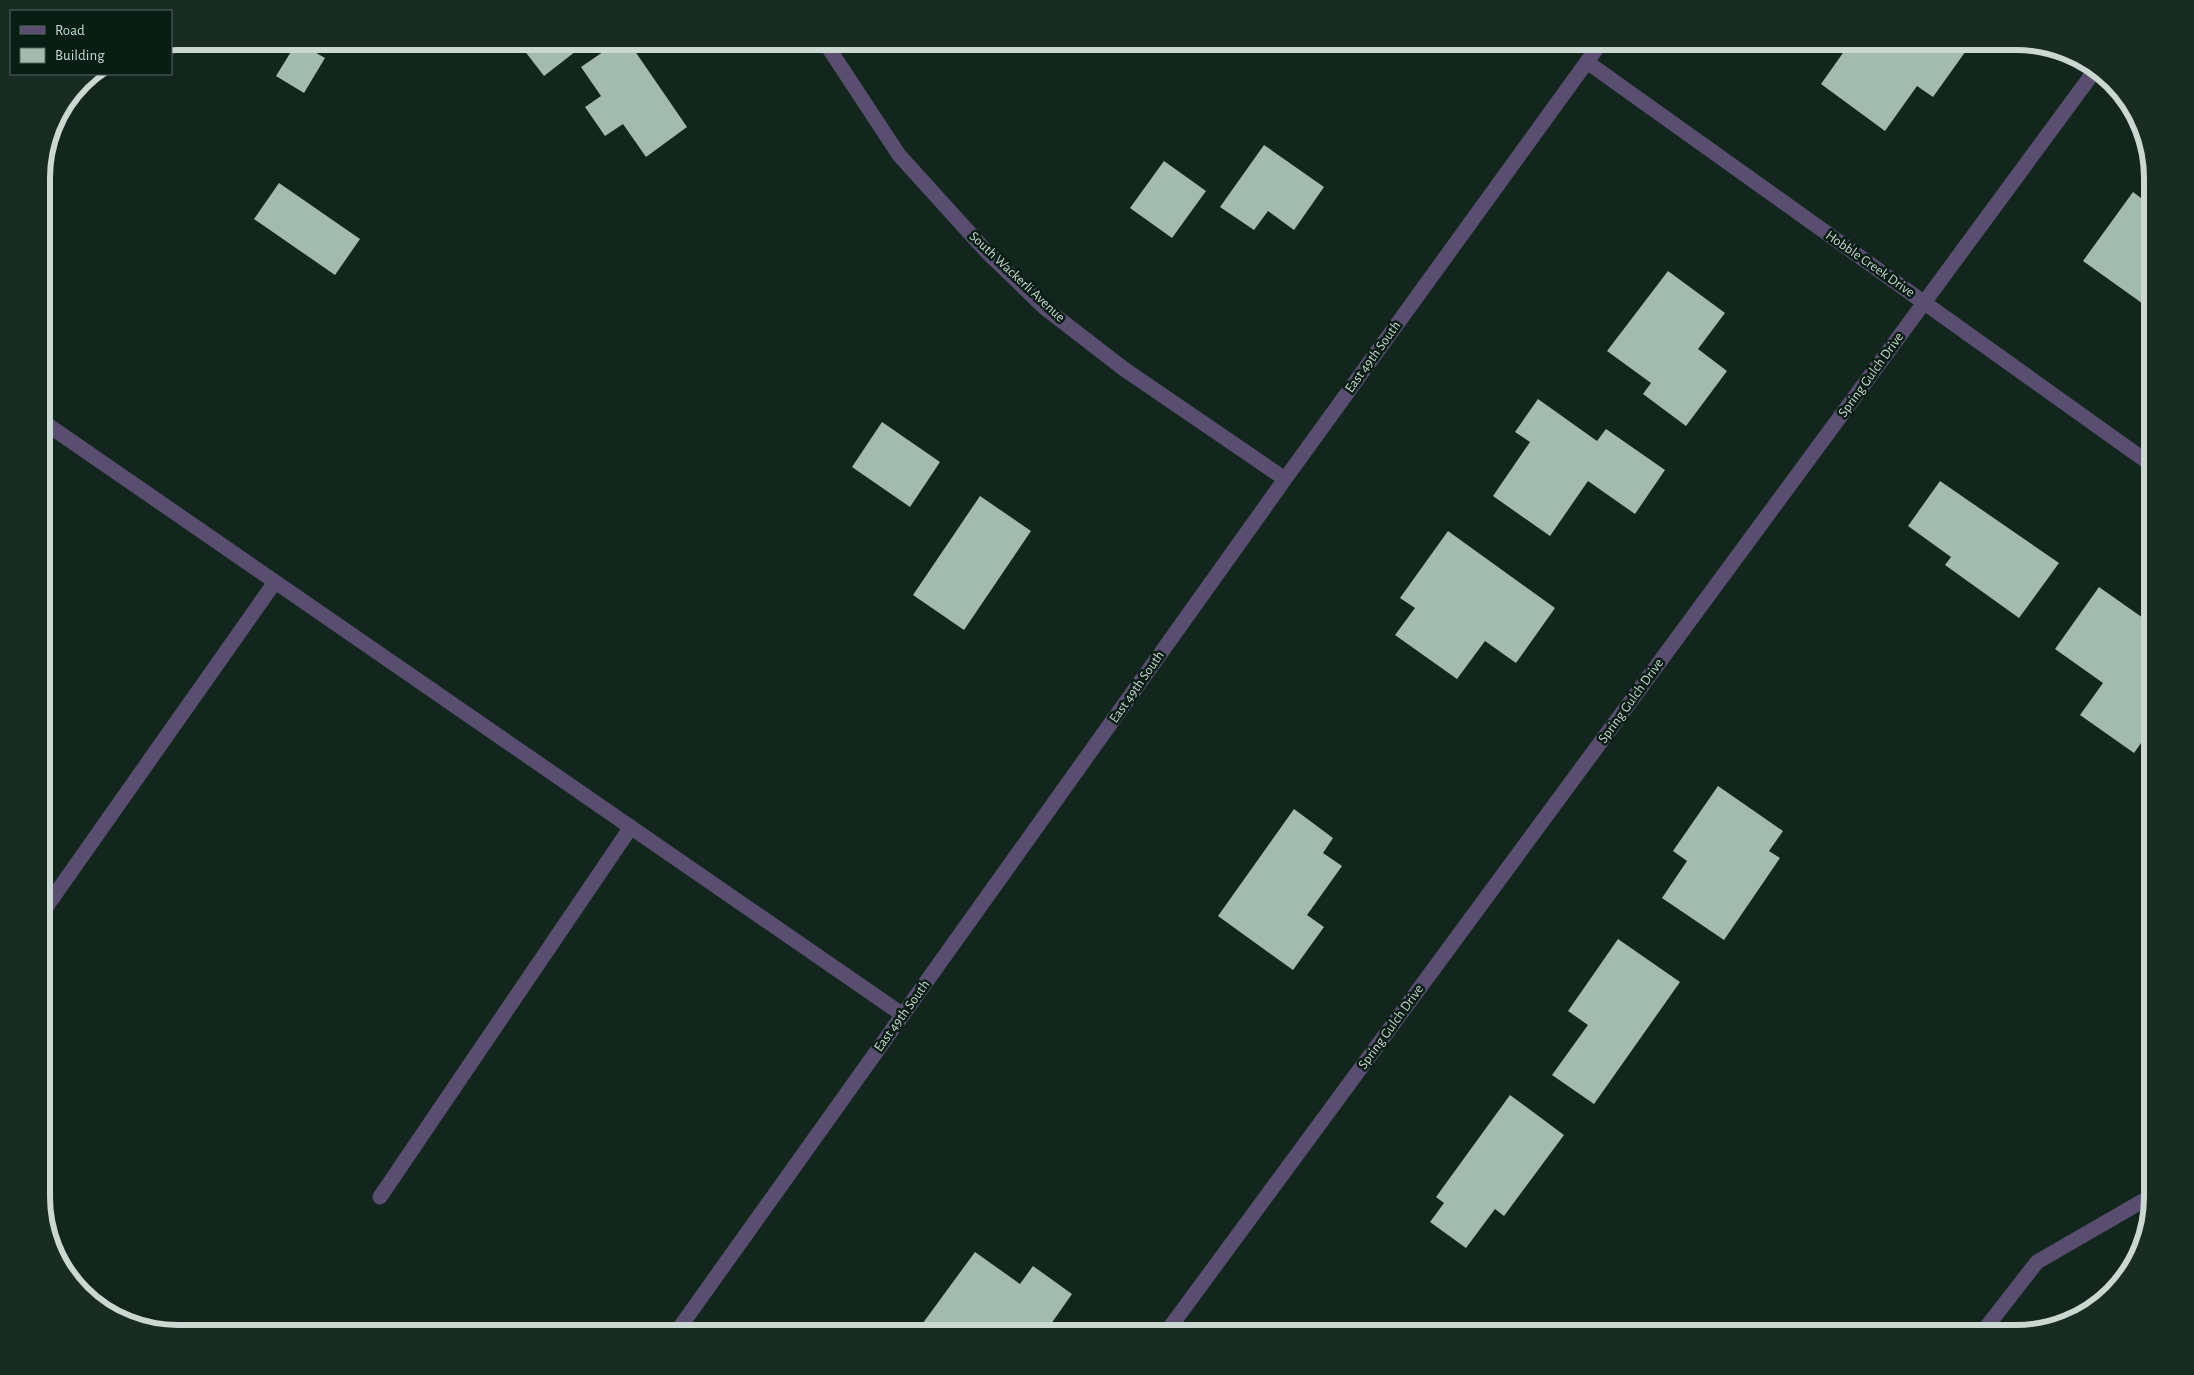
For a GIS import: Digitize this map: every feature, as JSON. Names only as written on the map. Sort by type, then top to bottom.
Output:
[{"type":"street","name":"South Wackerli Avenue","points":[[830,50],[899,155],[986,251],[1045,308],[1124,369],[1284,479]]},
{"type":"street","name":"East 49th South","points":[[681,1325],[1284,479],[1596,50]]},
{"type":"street","name":"Hobble Creek Drive","points":[[1587,62],[2144,460]]},
{"type":"street","name":"Spring Gulch Drive","points":[[1172,1325],[2092,75]]},
{"type":"street","points":[[50,427],[903,1015]]},
{"type":"street","points":[[50,903],[274,582]]},
{"type":"street","points":[[380,1197],[631,827]]},
{"type":"street","points":[[1988,1325],[2037,1262],[2144,1200]]},
{"type":"building","points":[[292,50],[311,50],[325,58],[304,93],[276,76]]},
{"type":"building","points":[[524,50],[577,50],[544,76]]},
{"type":"building","points":[[606,50],[634,50],[687,127],[646,157],[623,124],[605,136],[585,107],[601,96],[581,67]]},
{"type":"building","points":[[1845,50],[1967,50],[1933,97],[1917,86],[1885,131],[1821,84]]},
{"type":"building","points":[[1264,145],[1324,187],[1294,230],[1268,211],[1254,230],[1220,207]]},
{"type":"building","points":[[1164,161],[1206,191],[1172,238],[1130,208]]},
{"type":"building","points":[[279,183],[360,239],[335,275],[254,219]]},
{"type":"building","points":[[2133,192],[2144,200],[2144,305],[2083,261]]},
{"type":"building","points":[[1668,271],[1725,313],[1698,349],[1727,371],[1686,426],[1643,394],[1651,383],[1607,351]]},
{"type":"building","points":[[1538,399],[1597,441],[1606,429],[1665,470],[1635,514],[1588,481],[1550,536],[1493,496],[1530,442],[1515,432]]},
{"type":"building","points":[[882,422],[940,462],[910,507],[852,467]]},
{"type":"building","points":[[1940,481],[2059,563],[2019,618],[1945,565],[1951,557],[1908,526]]},
{"type":"building","points":[[980,496],[1031,531],[964,630],[913,595]]},
{"type":"building","points":[[1448,531],[1555,608],[1516,663],[1485,641],[1457,679],[1395,635],[1415,608],[1400,598]]},
{"type":"building","points":[[2099,587],[2144,619],[2144,739],[2134,753],[2080,715],[2103,683],[2055,649]]},
{"type":"building","points":[[1718,786],[1783,831],[1769,851],[1780,858],[1724,940],[1662,898],[1687,861],[1673,851]]},
{"type":"building","points":[[1294,809],[1333,838],[1323,853],[1342,866],[1307,915],[1324,927],[1293,970],[1218,916]]},
{"type":"building","points":[[1618,939],[1680,982],[1594,1104],[1552,1075],[1588,1025],[1568,1011]]},
{"type":"building","points":[[1510,1095],[1564,1135],[1504,1216],[1495,1209],[1466,1248],[1430,1222],[1444,1203],[1436,1197]]},
{"type":"building","points":[[975,1252],[1020,1284],[1033,1266],[1072,1294],[1050,1325],[921,1325]]}]
